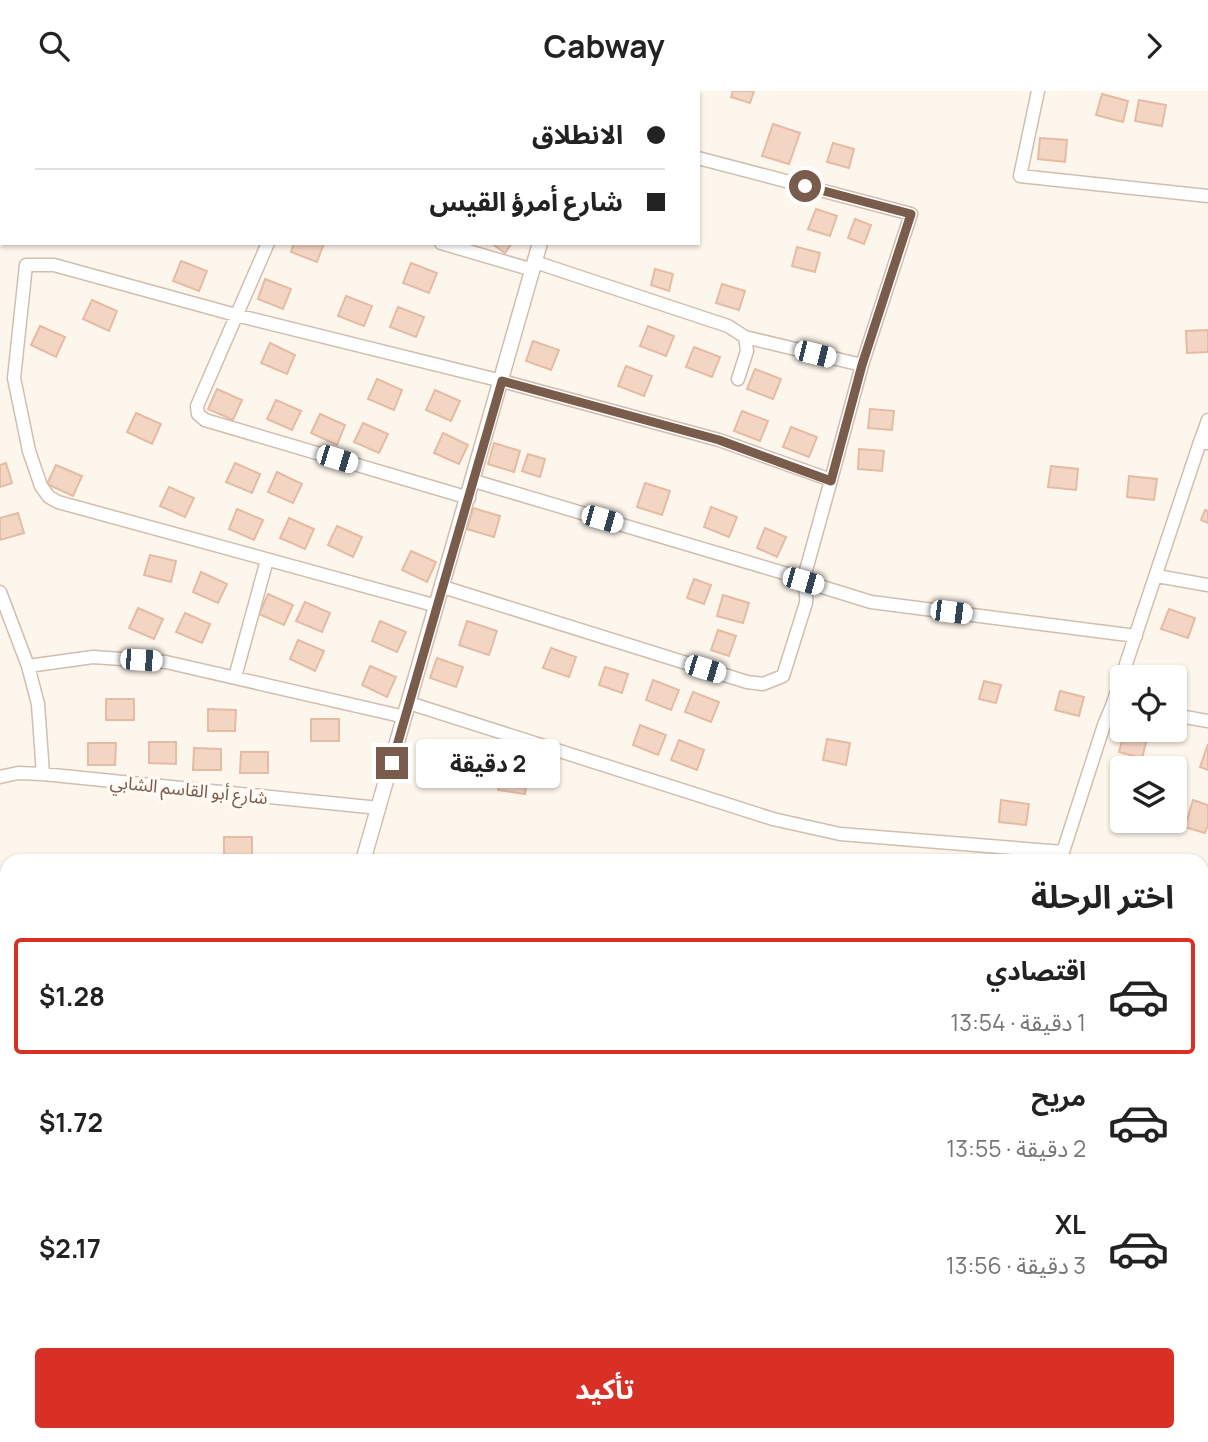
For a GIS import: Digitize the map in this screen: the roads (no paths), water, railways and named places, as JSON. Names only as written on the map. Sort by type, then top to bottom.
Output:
[{"type":"street","points":[[1038,91],[1020,176],[1208,196]]},
{"type":"street","points":[[443,587],[747,682],[763,684],[783,676],[806,603],[807,592],[803,581],[862,365],[911,214],[700,159]]},
{"type":"street","points":[[267,245],[197,406],[198,414],[205,420],[469,498]]},
{"type":"street","points":[[449,245],[534,266],[728,326],[746,337],[862,365]]},
{"type":"street","points":[[365,854],[539,245]]},
{"type":"street","points":[[437,606],[58,502],[49,497],[41,486],[29,451],[14,378],[26,265],[54,265],[502,381],[719,440],[831,481]]},
{"type":"street","points":[[738,379],[747,351],[746,337]]},
{"type":"street","points":[[1128,665],[1204,443],[1208,420]]},
{"type":"street","points":[[474,481],[872,601],[1136,636]]},
{"type":"street","points":[[235,677],[267,560]]},
{"type":"street","points":[[1157,576],[1208,585]]},
{"type":"street","points":[[0,592],[28,666],[38,704],[43,774]]},
{"type":"street","points":[[28,666],[93,657],[166,662],[407,710],[786,822],[841,834],[1032,854]]},
{"type":"street","points":[[1187,717],[1208,721]]},
{"type":"street","points":[[1062,854],[1110,725]]},
{"type":"street","name":"شارع أبو القاسم الشابي","points":[[0,777],[18,773],[43,774],[379,808]]}]
